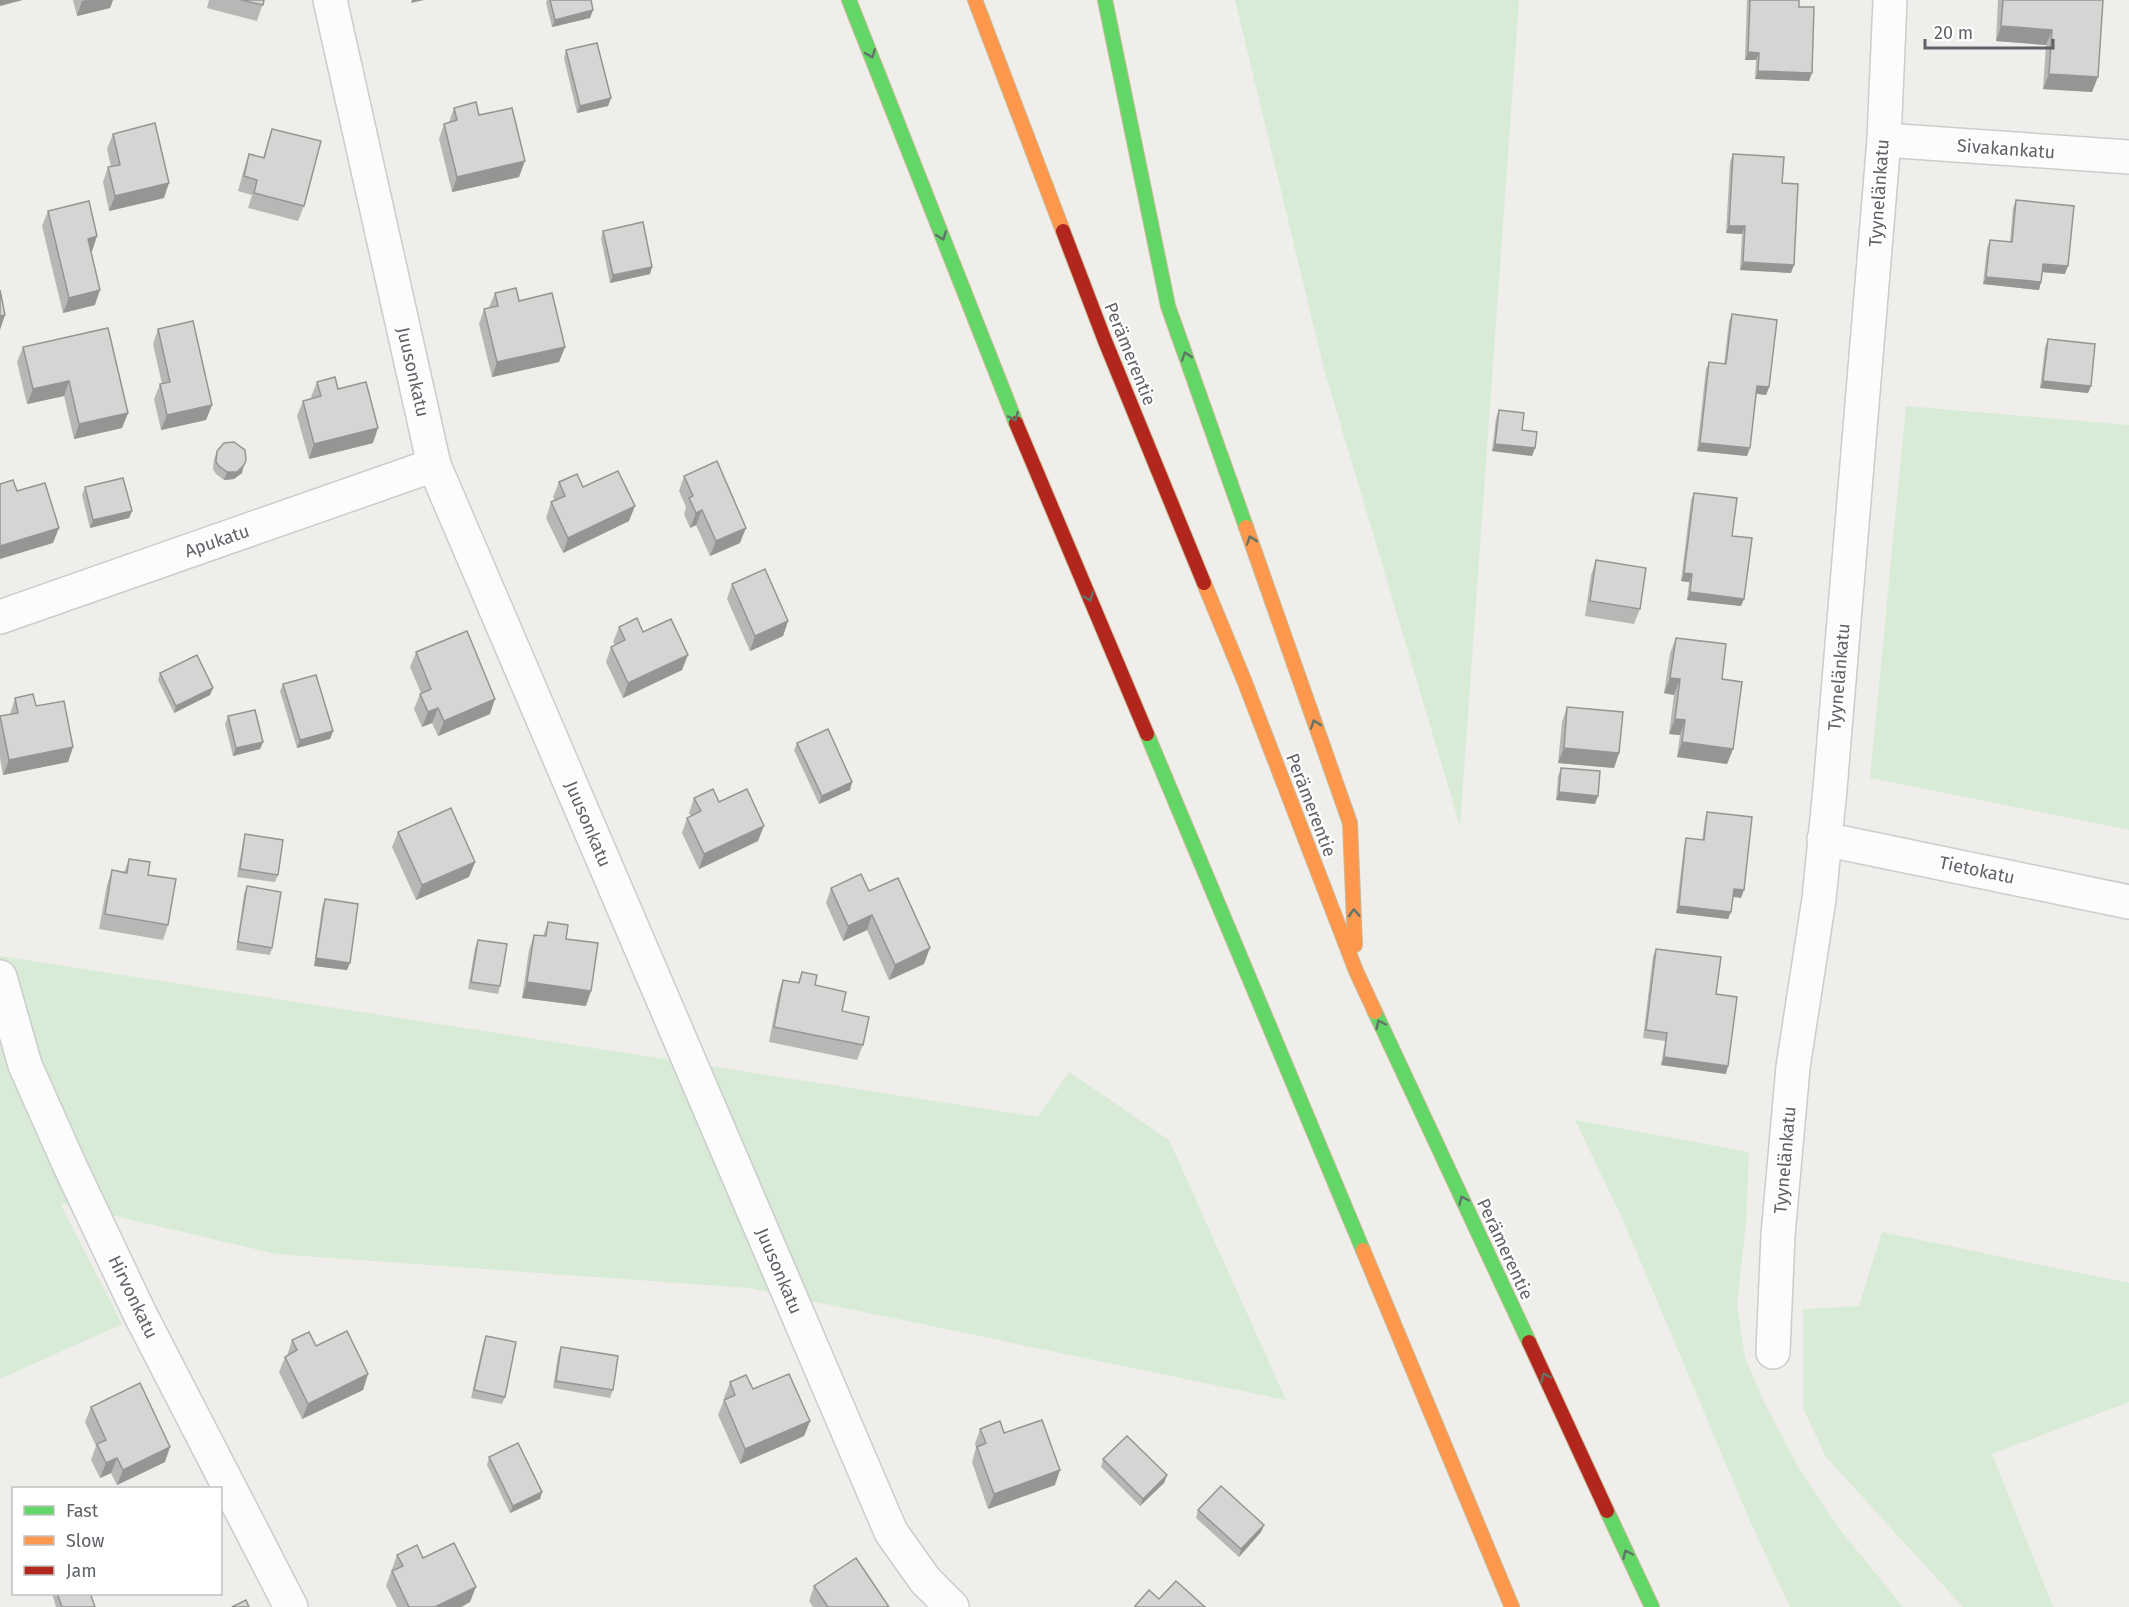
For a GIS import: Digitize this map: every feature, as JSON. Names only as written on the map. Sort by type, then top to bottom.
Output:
[{"type":"highway","points":[[849,0],[998,379],[1512,1607]]},
{"type":"highway","name":"Perämerentie","points":[[975,0],[1105,341],[1244,680],[1356,971],[1652,1607]]},
{"type":"highway","points":[[1105,0],[1168,306],[1350,823],[1356,971]]},
{"type":"street","name":"Juusonkatu","points":[[330,0],[434,465],[891,1532],[925,1580],[952,1607]]},
{"type":"street","name":"Tyynelänkatu","points":[[1773,1352],[1778,1234],[1794,1067],[1819,899],[1830,789],[1884,140],[1890,0]]},
{"type":"street","name":"Sivakankatu","points":[[1884,140],[2129,157]]},
{"type":"street","name":"Apukatu","points":[[0,617],[434,465]]},
{"type":"street","name":"Tietokatu","points":[[1824,839],[2129,902]]},
{"type":"street","name":"Hirvonkatu","points":[[0,977],[25,1065],[69,1164],[140,1314],[291,1607]]},
{"type":"green space","points":[[1235,0],[1519,0],[1460,826],[1324,369]]},
{"type":"green space","points":[[1906,406],[2129,425],[2129,830],[1870,778]]},
{"type":"green space","points":[[0,956],[1038,1117],[1069,1072],[1169,1140],[1286,1400],[749,1288],[276,1254],[60,1203],[122,1324],[0,1379]]},
{"type":"green space","points":[[1575,1120],[1749,1152],[1746,1223],[1737,1305],[1745,1358],[1763,1400],[1797,1465],[1837,1526],[1903,1607],[1790,1607],[1750,1521],[1623,1220]]},
{"type":"green space","points":[[1882,1232],[2129,1283],[2129,1402],[1992,1454],[2053,1607],[1963,1607],[1826,1457],[1803,1408],[1803,1309],[1859,1306]]},
{"type":"building","points":[[241,0],[264,0],[263,5]]},
{"type":"building","points":[[550,0],[591,0],[593,10],[555,20]]},
{"type":"building","points":[[1750,0],[1799,0],[1799,7],[1814,7],[1812,73],[1758,71],[1759,53],[1748,52]]},
{"type":"building","points":[[2003,0],[2103,0],[2098,77],[2049,74],[2052,30],[2001,26]]},
{"type":"building","points":[[597,43],[611,98],[580,106],[566,50]]},
{"type":"building","points":[[476,102],[479,115],[512,108],[525,161],[457,177],[444,124],[457,120],[454,108]]},
{"type":"building","points":[[155,123],[169,183],[115,196],[108,167],[120,165],[113,134]]},
{"type":"building","points":[[272,129],[321,141],[304,206],[254,193],[257,180],[244,176],[249,154],[264,158]]},
{"type":"building","points":[[1733,154],[1784,157],[1782,183],[1798,184],[1794,265],[1743,262],[1745,226],[1729,226]]},
{"type":"building","points":[[2016,200],[2074,206],[2068,266],[2043,264],[2041,282],[1986,277],[1990,240],[2012,242]]},
{"type":"building","points":[[89,201],[97,236],[88,239],[100,290],[69,298],[48,211]]},
{"type":"building","points":[[643,222],[652,267],[613,275],[603,231]]},
{"type":"building","points":[[516,288],[519,301],[552,293],[565,347],[497,362],[484,309],[498,306],[495,293]]},
{"type":"building","points":[[0,290],[5,315],[0,316]]},
{"type":"building","points":[[1732,314],[1777,320],[1769,387],[1757,386],[1750,448],[1700,443],[1709,362],[1726,364]]},
{"type":"building","points":[[193,321],[212,405],[167,415],[160,384],[170,382],[158,329]]},
{"type":"building","points":[[108,328],[128,413],[79,424],[69,381],[33,389],[23,347]]},
{"type":"building","points":[[2048,339],[2095,344],[2091,386],[2043,381]]},
{"type":"building","points":[[335,377],[338,389],[366,382],[378,428],[314,444],[303,401],[321,396],[317,382]]},
{"type":"building","points":[[1499,410],[1524,413],[1522,430],[1537,432],[1535,448],[1495,444]]},
{"type":"building","points":[[234,442],[245,450],[246,460],[237,472],[227,472],[216,462],[217,451],[224,443]]},
{"type":"building","points":[[717,461],[746,528],[716,541],[702,510],[696,513],[689,498],[693,496],[684,476]]},
{"type":"building","points":[[618,471],[635,506],[568,538],[551,502],[565,496],[559,482],[577,474],[583,487]]},
{"type":"building","points":[[123,478],[132,511],[93,520],[85,487]]},
{"type":"building","points":[[13,480],[17,491],[45,483],[59,528],[0,546],[0,484]]},
{"type":"building","points":[[1694,493],[1737,498],[1732,536],[1752,538],[1744,599],[1690,592],[1692,574],[1684,573]]},
{"type":"building","points":[[1596,560],[1646,568],[1640,609],[1590,601]]},
{"type":"building","points":[[765,569],[788,621],[755,636],[732,584]]},
{"type":"building","points":[[637,618],[643,632],[671,619],[688,655],[628,683],[611,647],[625,640],[619,627]]},
{"type":"building","points":[[467,631],[495,699],[444,721],[438,708],[428,712],[420,694],[431,689],[416,652]]},
{"type":"building","points":[[1676,638],[1726,644],[1722,679],[1742,682],[1733,749],[1682,742],[1685,720],[1675,719],[1680,679],[1670,678]]},
{"type":"building","points":[[197,655],[213,688],[176,706],[160,673]]},
{"type":"building","points":[[316,675],[333,731],[300,740],[283,684]]},
{"type":"building","points":[[33,694],[36,706],[64,701],[73,747],[9,760],[0,716],[18,713],[15,698]]},
{"type":"building","points":[[1567,707],[1623,712],[1619,753],[1564,748]]},
{"type":"building","points":[[255,710],[263,742],[236,748],[228,716]]},
{"type":"building","points":[[828,729],[852,782],[822,796],[797,743]]},
{"type":"building","points":[[1561,768],[1600,771],[1598,796],[1559,792]]},
{"type":"building","points":[[713,789],[719,802],[747,789],[764,826],[704,854],[687,818],[701,811],[694,798]]},
{"type":"building","points":[[451,808],[475,862],[422,885],[398,832]]},
{"type":"building","points":[[1707,812],[1752,817],[1744,890],[1734,889],[1731,912],[1679,906],[1686,838],[1704,840]]},
{"type":"building","points":[[245,834],[283,840],[278,875],[240,869]]},
{"type":"building","points":[[129,859],[150,862],[148,875],[176,879],[168,925],[105,914],[112,870],[127,873]]},
{"type":"building","points":[[861,874],[869,891],[898,878],[930,948],[895,965],[872,915],[848,926],[831,888]]},
{"type":"building","points":[[247,886],[281,892],[272,948],[238,942]]},
{"type":"building","points":[[325,899],[358,904],[350,963],[316,958]]},
{"type":"building","points":[[548,922],[568,925],[566,939],[598,943],[591,991],[527,982],[534,935],[546,936]]},
{"type":"building","points":[[478,940],[507,944],[500,986],[471,982]]},
{"type":"building","points":[[1656,949],[1721,957],[1716,994],[1737,997],[1728,1066],[1664,1057],[1667,1033],[1646,1030]]},
{"type":"building","points":[[802,972],[817,975],[815,985],[846,992],[842,1011],[869,1017],[863,1045],[774,1027],[783,980],[799,983]]},
{"type":"building","points":[[347,1331],[368,1374],[308,1404],[285,1357],[297,1350],[292,1340],[309,1332],[316,1346]]},
{"type":"building","points":[[486,1336],[516,1342],[505,1397],[474,1390]]},
{"type":"building","points":[[561,1347],[618,1356],[613,1390],[556,1381]]},
{"type":"building","points":[[789,1374],[810,1421],[745,1449],[724,1400],[735,1395],[730,1382],[746,1375],[753,1389]]},
{"type":"building","points":[[140,1383],[170,1447],[123,1470],[117,1458],[106,1463],[97,1444],[106,1440],[91,1407]]},
{"type":"building","points":[[1042,1420],[1060,1470],[994,1494],[977,1447],[986,1443],[980,1429],[1000,1421],[1004,1433]]},
{"type":"building","points":[[1127,1436],[1167,1475],[1143,1499],[1103,1459]]},
{"type":"building","points":[[518,1443],[542,1492],[513,1506],[489,1457]]},
{"type":"building","points":[[1221,1486],[1264,1525],[1241,1549],[1198,1510]]},
{"type":"building","points":[[454,1543],[476,1587],[435,1607],[409,1607],[392,1571],[403,1566],[397,1555],[417,1545],[423,1558]]},
{"type":"building","points":[[856,1558],[889,1607],[828,1607],[814,1586]]},
{"type":"building","points":[[1176,1581],[1205,1607],[1135,1606],[1149,1590],[1159,1599]]},
{"type":"building","points":[[58,1595],[91,1595],[95,1607],[62,1607]]},
{"type":"building","points":[[246,1600],[249,1607],[232,1607]]},
{"type":"traffic: fast","points":[[849,0],[1016,423]]},
{"type":"traffic: fast","points":[[1105,0],[1168,306],[1246,527]]},
{"type":"traffic: fast","points":[[1147,734],[1363,1250]]},
{"type":"traffic: fast","points":[[1375,1012],[1529,1342]]},
{"type":"traffic: fast","points":[[1607,1511],[1652,1607]]},
{"type":"traffic: slow","points":[[975,0],[1063,231]]},
{"type":"traffic: slow","points":[[1246,527],[1350,823],[1355,945]]},
{"type":"traffic: slow","points":[[1204,583],[1244,680],[1356,971],[1375,1012]]},
{"type":"traffic: slow","points":[[1363,1250],[1512,1607]]},
{"type":"traffic: jam","points":[[1063,231],[1105,341],[1204,583]]},
{"type":"traffic: jam","points":[[1016,423],[1147,734]]},
{"type":"traffic: jam","points":[[1529,1342],[1607,1511]]}]
